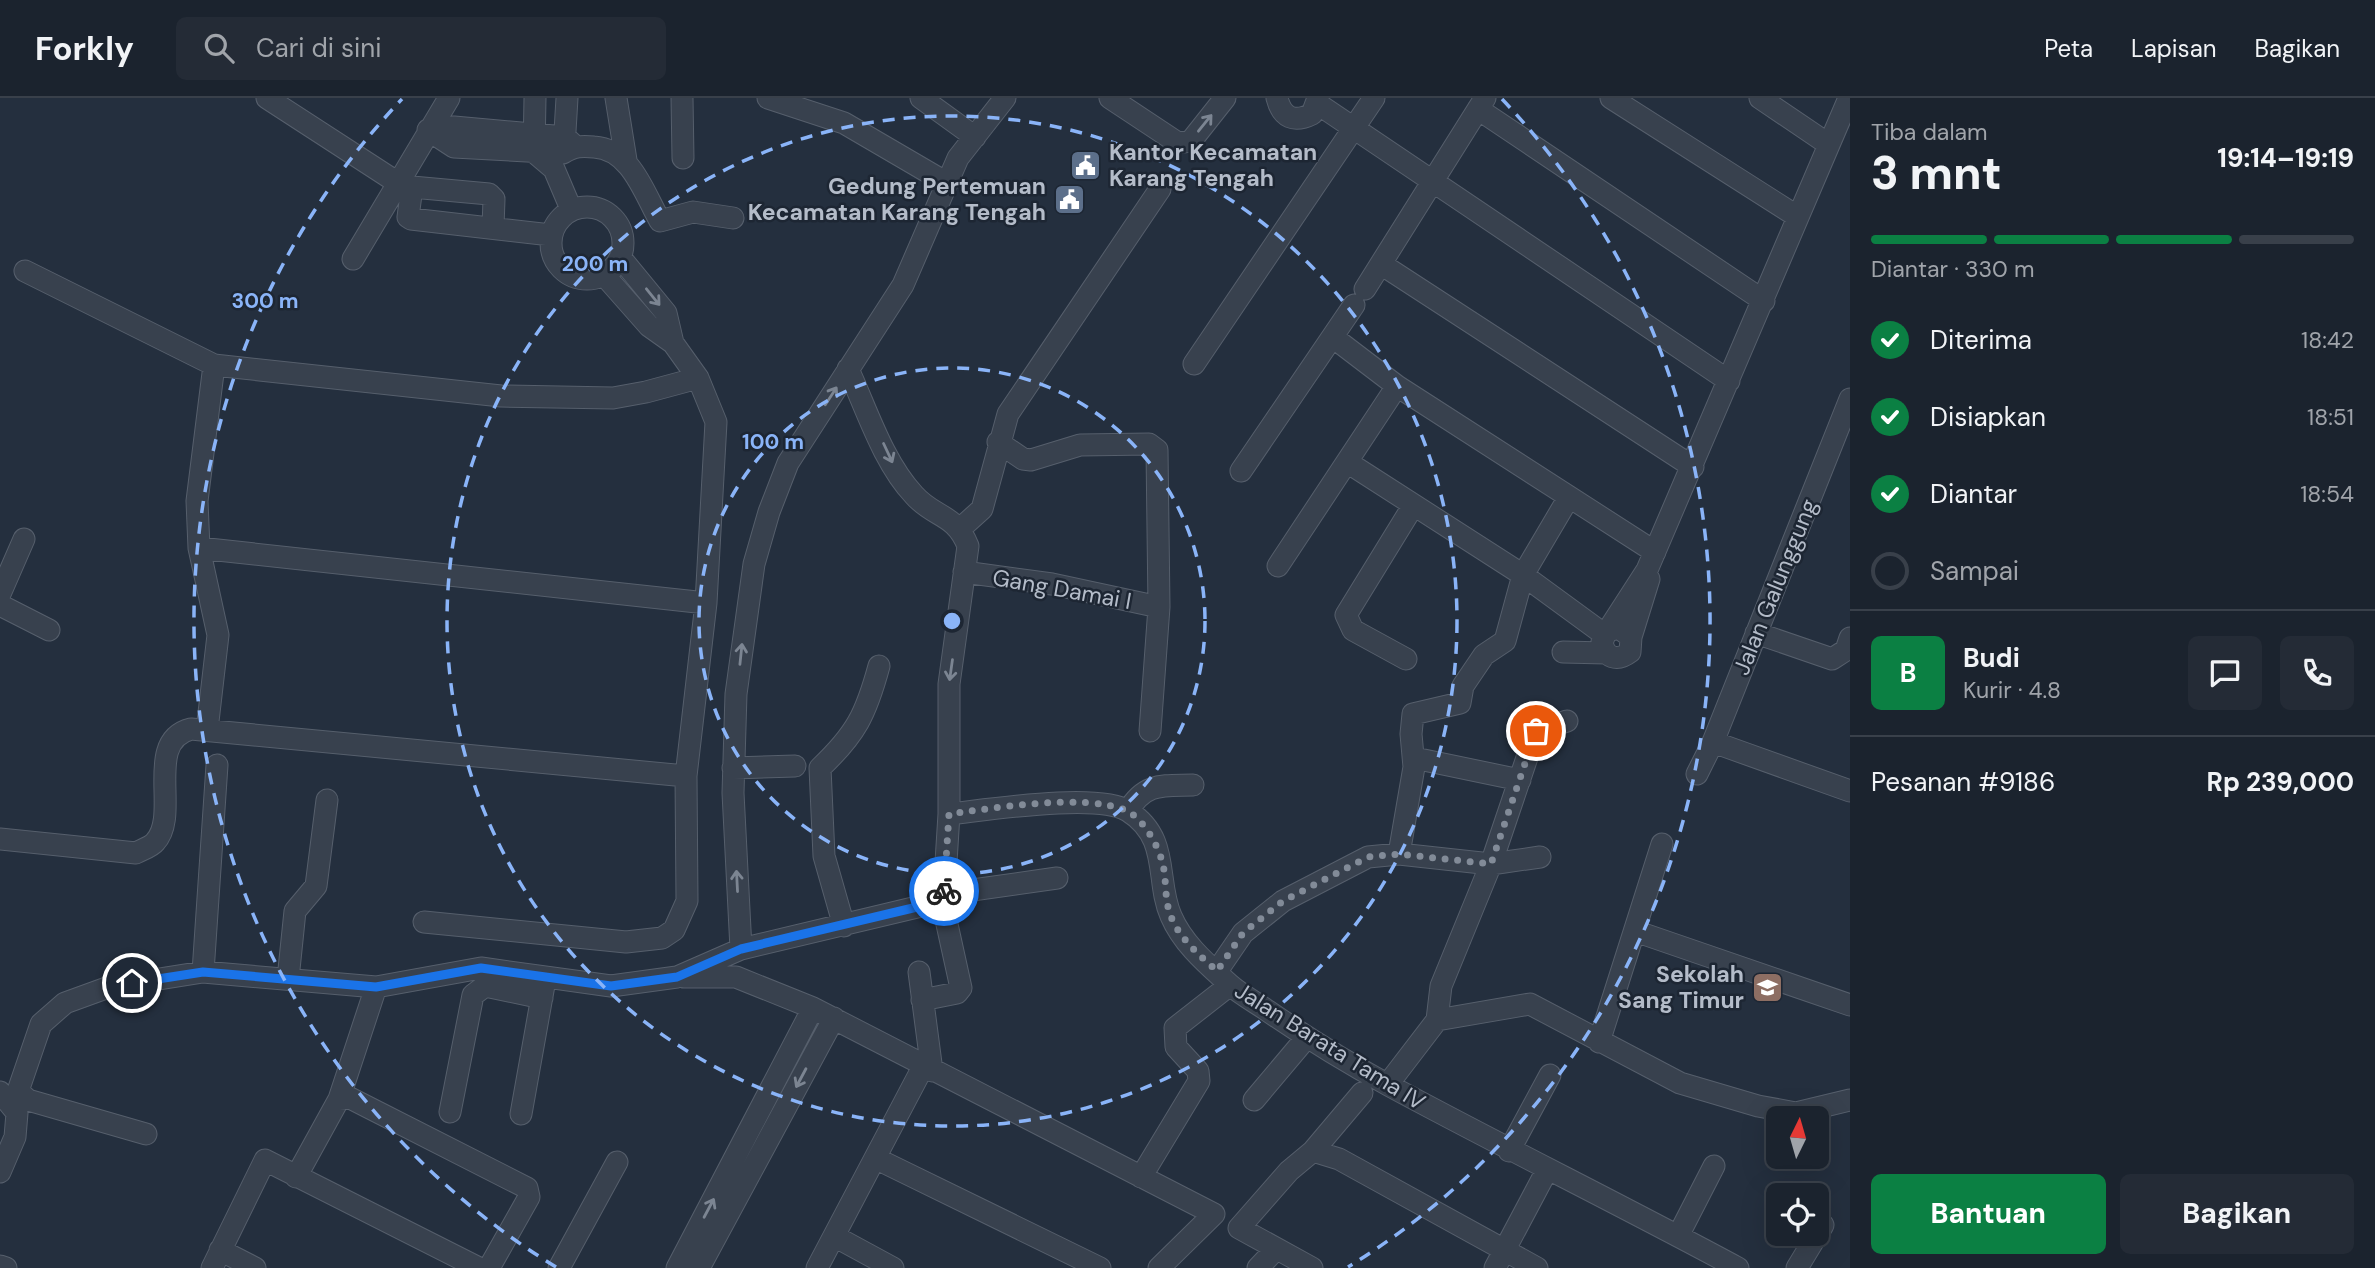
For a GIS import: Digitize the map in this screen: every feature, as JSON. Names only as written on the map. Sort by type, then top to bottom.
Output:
[{"type":"street","points":[[267,98],[398,183]]},
{"type":"street","points":[[533,143],[535,98]]},
{"type":"street","points":[[567,98],[564,151],[571,209]]},
{"type":"street","points":[[616,98],[626,160],[660,221],[692,212],[733,218]]},
{"type":"street","points":[[682,98],[683,158]]},
{"type":"street","points":[[768,98],[844,123],[945,182]]},
{"type":"street","points":[[921,98],[975,137]]},
{"type":"street","points":[[741,949],[733,768],[744,627],[754,564],[769,512],[788,463],[903,285],[945,182],[958,158],[1005,98]]},
{"type":"street","points":[[1110,98],[1178,143],[1191,141],[1225,98]]},
{"type":"street","points":[[1277,98],[1280,110],[1289,118],[1301,120],[1312,114],[1318,101],[1729,382]]},
{"type":"street","points":[[1194,364],[1374,98]]},
{"type":"street","points":[[1611,98],[1797,217]]},
{"type":"street","points":[[1760,98],[1828,144]]},
{"type":"street","points":[[1563,652],[1613,639],[1649,581],[1651,561],[1849,98]]},
{"type":"street","points":[[353,259],[445,99]]},
{"type":"street","points":[[1241,471],[1334,338],[1481,104],[1763,301]]},
{"type":"street","points":[[428,130],[454,128],[564,151],[601,147],[626,160]]},
{"type":"street","points":[[533,143],[564,151]]},
{"type":"street","points":[[961,528],[982,509],[998,442],[1008,414],[1160,189]]},
{"type":"street","points":[[588,206],[605,211],[618,223],[623,240],[620,257],[604,275],[588,279],[572,276],[558,266],[551,251],[551,235],[558,220],[571,209],[588,206]]},
{"type":"street","points":[[493,227],[551,235]]},
{"type":"street","points":[[620,257],[666,313],[673,343]]},
{"type":"street","points":[[1381,264],[1693,467]]},
{"type":"street","points":[[25,271],[214,365],[513,396],[613,398],[698,378]]},
{"type":"street","points":[[425,922],[626,942],[662,938],[674,930],[687,901],[686,776],[706,603],[716,422],[698,378],[673,343],[649,326],[604,275]]},
{"type":"street","points":[[1334,338],[1397,386],[1569,497],[1651,561]]},
{"type":"street","points":[[207,730],[218,635],[199,548],[197,501],[214,365]]},
{"type":"street","points":[[848,369],[894,467],[915,497],[961,528],[968,546],[949,684],[949,814],[943,895],[961,988],[957,993],[922,1000]]},
{"type":"street","points":[[1278,566],[1397,386]]},
{"type":"street","name":"Jalan Galunggung","points":[[1697,774],[1713,742],[1850,398]]},
{"type":"street","points":[[998,442],[1023,459],[1031,460],[1080,445],[1149,444],[1157,450],[1159,607],[1150,731]]},
{"type":"street","points":[[1347,463],[1523,575],[1613,639]]},
{"type":"street","points":[[1415,767],[1411,733],[1413,713],[1460,703],[1463,686],[1484,656],[1505,641],[1523,575],[1569,497]]},
{"type":"street","points":[[1406,659],[1353,629],[1346,615],[1413,506]]},
{"type":"street","points":[[0,594],[24,539]]},
{"type":"street","points":[[199,548],[706,603]]},
{"type":"street","name":"Gang Damai I","points":[[964,572],[1052,584],[1159,607]]},
{"type":"street","points":[[0,605],[49,630]]},
{"type":"street","points":[[1756,633],[1832,659],[1846,650],[1850,638]]},
{"type":"street","points":[[844,926],[824,856],[820,768],[849,740],[868,706],[879,666]]},
{"type":"street","points":[[1388,1084],[1437,1020],[1441,986],[1491,864],[1536,731],[1567,721]]},
{"type":"street","points":[[0,839],[136,853],[156,842],[162,827],[169,743],[179,732],[191,729],[686,776]]},
{"type":"street","points":[[1713,742],[1850,791]]},
{"type":"street","points":[[1399,854],[1415,767],[1419,759],[1520,780]]},
{"type":"street","points":[[203,972],[217,765]]},
{"type":"street","points":[[733,768],[795,766]]},
{"type":"street","points":[[949,814],[1063,804],[1100,804],[1128,811],[1137,796],[1155,786],[1193,785]]},
{"type":"street","points":[[288,979],[295,911],[316,886],[327,800]]},
{"type":"street","name":"Jalan Barata Tama IV","points":[[1128,811],[1150,834],[1162,861],[1170,914],[1192,950],[1223,978],[1307,1037],[1388,1084],[1509,1151],[1738,1268]]},
{"type":"street","points":[[1598,1042],[1662,844]]},
{"type":"street","points":[[1141,1177],[1199,1081],[1198,1072],[1176,1046],[1175,1028],[1223,978],[1243,933],[1283,901],[1368,857],[1399,854],[1491,864],[1539,857]]},
{"type":"street","points":[[677,977],[741,949],[934,903],[943,895],[1057,878]]},
{"type":"street","points":[[1635,931],[1850,1005]]},
{"type":"street","points":[[0,1172],[15,1137],[17,1113],[9,1094],[41,1024],[65,1003],[109,987],[203,972],[376,987],[481,968],[544,988]]},
{"type":"street","points":[[817,1268],[928,1068],[919,972]]},
{"type":"street","points":[[450,1112],[473,995],[485,986],[611,986],[677,977],[736,977],[834,1018],[1214,1214],[1159,1268]]},
{"type":"street","points":[[296,1177],[339,1099],[376,987]]},
{"type":"street","points":[[521,1114],[544,988]]},
{"type":"street","points":[[1437,1020],[1530,1003],[1598,1042],[1680,1083],[1758,1106],[1796,1113],[1850,1100]]},
{"type":"street","points":[[677,1268],[813,1008]]},
{"type":"street","points":[[699,1268],[834,1018]]},
{"type":"street","points":[[1254,1100],[1307,1037]]},
{"type":"street","points":[[1509,1151],[1550,1075]]},
{"type":"street","points":[[1312,1268],[1239,1228],[1296,1164],[1314,1151],[1362,1093]]},
{"type":"street","points":[[9,1094],[146,1134]]},
{"type":"street","points":[[339,1099],[350,1098],[527,1188],[529,1197],[489,1268]]},
{"type":"street","points":[[1314,1151],[1339,1159],[1499,1260],[1537,1268]]},
{"type":"street","points":[[255,1268],[216,1259],[265,1160],[466,1265]]},
{"type":"street","points":[[877,1160],[1100,1268]]},
{"type":"street","points":[[559,1268],[617,1163]]},
{"type":"street","points":[[1678,1236],[1714,1166]]},
{"type":"street","points":[[1499,1260],[1547,1170]]},
{"type":"street","points":[[834,1236],[893,1268]]},
{"type":"street","points":[[1797,1268],[1810,1246]]},
{"type":"street","points":[[1258,1268],[1276,1249]]},
{"type":"street","points":[[0,1266],[6,1268]]},
{"type":"way so far","points":[[944,891],[949,814],[1026,805],[1075,804],[1100,804],[1128,811],[1150,834],[1162,861],[1170,914],[1192,950],[1217,971],[1243,933],[1283,901],[1368,857],[1399,854],[1491,864],[1536,731]]},
{"type":"place","name":"Kantor Kecamatan Karang Tengah","points":[[1086,165]]},
{"type":"place","name":"Gedung Pertemuan Kecamatan Karang Tengah","points":[[1069,199]]},
{"type":"place","name":"Sekolah Sang Timur","points":[[1767,987]]},
{"type":"route","points":[[132,983],[203,972],[376,987],[481,968],[611,986],[677,977],[741,949],[934,903],[944,891]]}]
